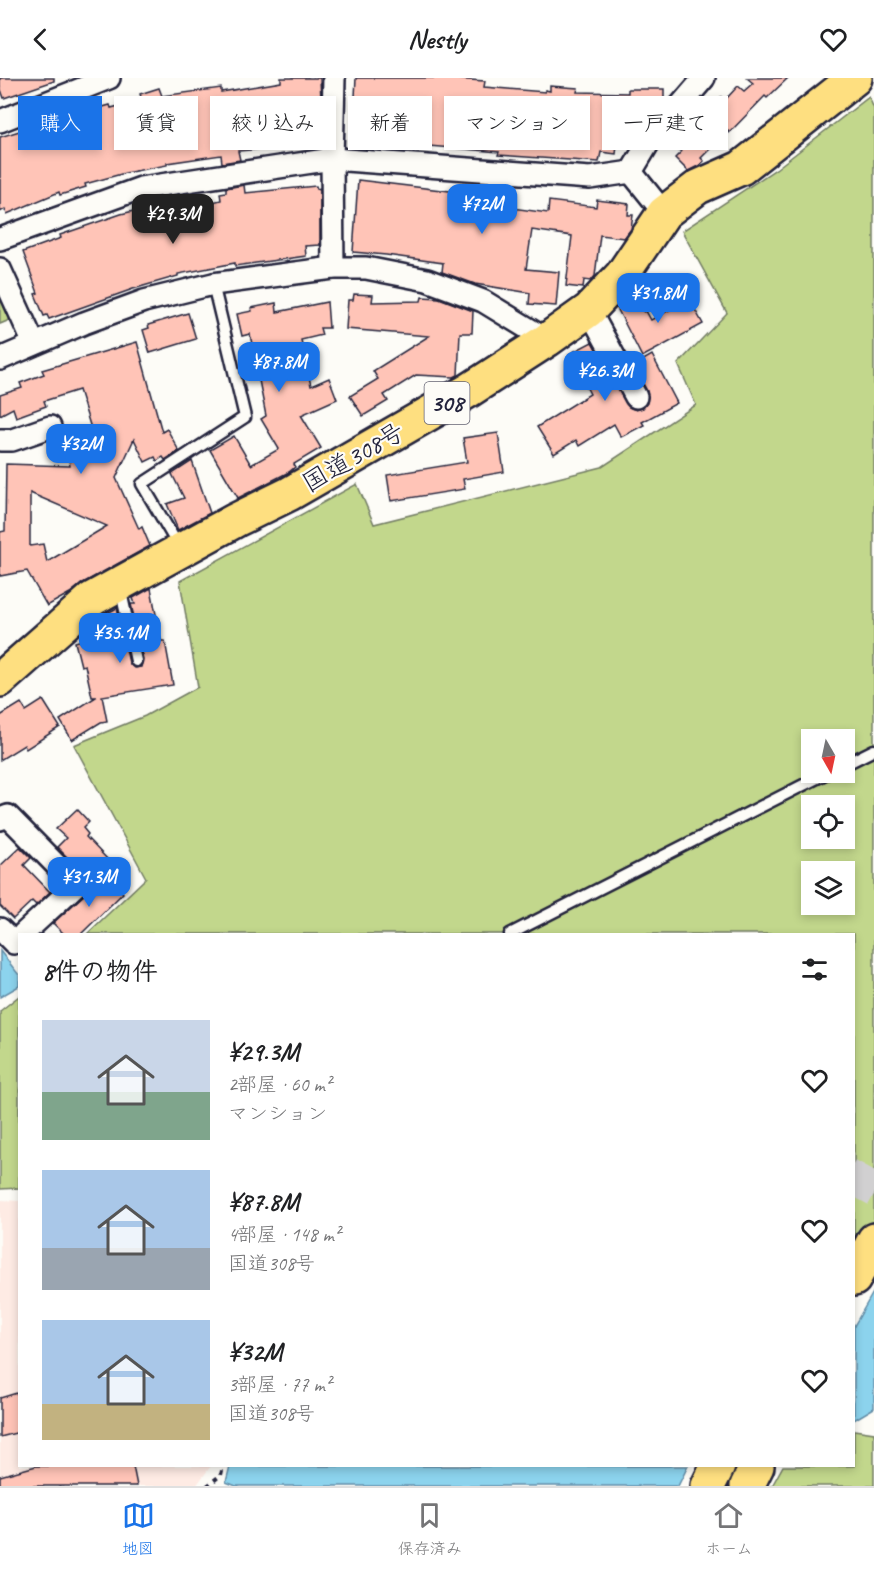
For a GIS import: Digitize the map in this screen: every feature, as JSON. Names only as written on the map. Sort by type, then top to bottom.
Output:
[{"type":"highway","name":"国道308号","points":[[2,673],[92,599],[236,520],[289,494],[468,391],[547,340],[589,310],[622,275],[664,213],[698,187],[741,168],[855,78]]},
{"type":"highway","points":[[855,1277],[874,1240]]},
{"type":"highway","points":[[708,1486],[718,1467]]},
{"type":"highway","points":[[747,1486],[756,1467]]},
{"type":"street","points":[[0,121],[109,78]]},
{"type":"street","points":[[333,268],[334,78]]},
{"type":"street","points":[[631,172],[649,142],[704,78]]},
{"type":"street","points":[[0,239],[141,188],[332,159],[590,178],[631,172]]},
{"type":"street","points":[[631,172],[664,213]]},
{"type":"street","points":[[0,358],[144,301],[213,284],[333,268],[366,268],[427,280],[483,301],[547,340]]},
{"type":"street","points":[[0,269],[34,344]]},
{"type":"street","points":[[589,310],[636,397]]},
{"type":"street","points":[[0,440],[12,440],[50,427]]},
{"type":"street","points":[[0,819],[8,816],[76,885],[24,933]]},
{"type":"street","points":[[0,929],[14,943],[18,940]]},
{"type":"lane","points":[[181,551],[142,484],[246,417],[213,284]]},
{"type":"lane","points":[[119,583],[136,661]]},
{"type":"lane","points":[[855,760],[874,750]]},
{"type":"lane","points":[[512,933],[807,783]]},
{"type":"path","points":[[207,1486],[221,1475],[223,1467]]},
{"type":"shaded area","points":[[0,1200],[18,1201],[18,1467],[210,1467],[196,1486],[0,1486]]},
{"type":"green space","points":[[869,97],[874,109],[874,1281],[855,1284],[855,933],[88,933],[146,878],[74,745],[145,716],[198,687],[180,581],[357,484],[374,524],[602,467],[696,405],[678,364],[727,313],[682,231],[776,169]]},
{"type":"green space","points":[[0,295],[12,319],[0,324]]},
{"type":"green space","points":[[18,997],[18,1188],[0,1189],[0,1011]]},
{"type":"green space","points":[[855,1430],[874,1433],[874,1486],[772,1486],[782,1467],[855,1467]]},
{"type":"water","points":[[0,951],[18,974],[18,987],[0,997]]},
{"type":"water","points":[[874,1291],[874,1408],[855,1419],[855,1324]]},
{"type":"water","points":[[230,1467],[688,1467],[678,1486],[236,1486],[226,1482]]},
{"type":"building","points":[[0,78],[54,78],[54,81],[4,98]]},
{"type":"building","points":[[281,78],[320,78],[321,96],[210,96],[210,150],[250,150],[238,151],[240,160],[222,163],[221,155],[167,163],[167,165],[85,184],[86,187],[60,195],[59,192],[7,214],[5,209],[0,212],[0,137],[18,131],[18,150],[102,150],[102,107],[110,105],[111,108],[114,107],[114,150],[198,150],[198,96],[162,96],[221,88],[221,92],[281,82]]},
{"type":"building","points":[[356,78],[438,78],[485,81],[484,87],[545,92],[545,90],[550,91],[550,86],[578,88],[577,92],[628,93],[628,89],[664,89],[664,96],[602,96],[602,150],[616,150],[616,154],[601,152],[599,162],[498,155],[499,152],[476,150],[590,150],[590,96],[444,96],[444,147],[432,146],[432,96],[355,96]]},
{"type":"building","points":[[747,78],[788,78],[767,98],[765,96],[729,133],[728,97],[738,86],[744,91],[753,83]]},
{"type":"building","points":[[159,88],[162,96],[141,96],[140,94]]},
{"type":"building","points":[[679,150],[709,150],[701,158],[704,161],[700,165],[688,171],[675,158],[681,152]]},
{"type":"building","points":[[358,180],[491,196],[490,205],[548,213],[549,201],[596,207],[597,200],[629,204],[628,215],[633,215],[631,229],[624,238],[600,235],[595,276],[591,281],[584,280],[583,288],[566,286],[572,236],[532,230],[526,269],[559,272],[556,306],[529,304],[530,293],[475,284],[442,272],[443,263],[353,252]]},
{"type":"building","points":[[244,185],[245,193],[316,186],[317,189],[320,188],[320,245],[305,246],[306,256],[235,266],[235,263],[178,274],[178,276],[133,289],[49,319],[47,315],[44,316],[23,252],[61,238],[60,235],[121,214],[138,210],[140,219],[172,212],[221,200],[220,193],[226,192],[226,188]]},
{"type":"building","points":[[354,294],[373,295],[372,302],[421,301],[422,297],[439,298],[473,311],[472,333],[460,333],[458,375],[454,377],[416,375],[384,395],[388,401],[363,416],[350,396],[378,379],[373,371],[429,336],[346,329],[348,300],[353,300]]},
{"type":"building","points":[[635,295],[651,320],[689,299],[703,324],[642,357],[617,308]]},
{"type":"building","points":[[327,302],[329,328],[320,328],[322,335],[301,340],[311,386],[329,378],[337,399],[301,415],[321,448],[294,464],[295,467],[289,472],[238,498],[210,450],[234,436],[251,465],[279,449],[261,419],[266,416],[250,334],[242,336],[237,314],[252,311],[251,308],[276,303],[277,312]]},
{"type":"building","points":[[188,313],[196,339],[150,353],[143,330],[149,328],[148,325]]},
{"type":"building","points":[[137,342],[162,432],[167,429],[179,451],[165,460],[163,457],[157,461],[155,457],[145,462],[134,439],[116,478],[139,529],[142,527],[150,546],[47,606],[27,571],[0,576],[0,532],[5,531],[6,464],[70,466],[66,442],[94,438],[79,390],[44,401],[46,406],[16,417],[13,408],[0,415],[0,395],[22,388],[20,383],[44,374],[42,370]],"holes":[[[30,493],[107,526],[47,562],[43,544],[30,546]]]},
{"type":"building","points":[[592,342],[629,407],[636,410],[643,408],[647,403],[647,391],[633,366],[652,355],[677,403],[642,422],[644,425],[621,437],[614,424],[579,446],[576,440],[554,454],[537,427],[590,394],[569,354]]},
{"type":"building","points":[[498,433],[504,472],[463,479],[465,489],[391,501],[387,475],[467,462],[463,438]]},
{"type":"building","points":[[192,461],[210,513],[178,530],[167,504],[184,498],[172,474]]},
{"type":"building","points":[[151,588],[161,641],[165,641],[173,685],[102,696],[107,721],[101,722],[72,740],[60,720],[96,697],[92,697],[85,665],[81,666],[75,642],[104,634],[100,617],[117,608],[129,663],[134,668],[141,667],[143,659],[131,604],[135,604],[133,598]]},
{"type":"building","points":[[43,700],[60,727],[26,749],[24,745],[0,760],[0,716],[21,703],[26,711]]},
{"type":"building","points":[[77,809],[89,822],[83,828],[88,834],[86,837],[110,862],[90,880],[57,847],[66,838],[56,829]]},
{"type":"building","points":[[20,847],[31,858],[24,865],[50,892],[36,905],[32,901],[13,919],[0,906],[0,866]]},
{"type":"building","points":[[106,875],[123,893],[82,933],[63,933],[53,923]]},
{"type":"building","points":[[18,1393],[18,1432],[0,1437],[0,1398]]},
{"type":"building","points":[[32,1467],[133,1467],[137,1486],[0,1486],[0,1476]]},
{"type":"tunnel","points":[[855,1195],[874,1160]]}]
